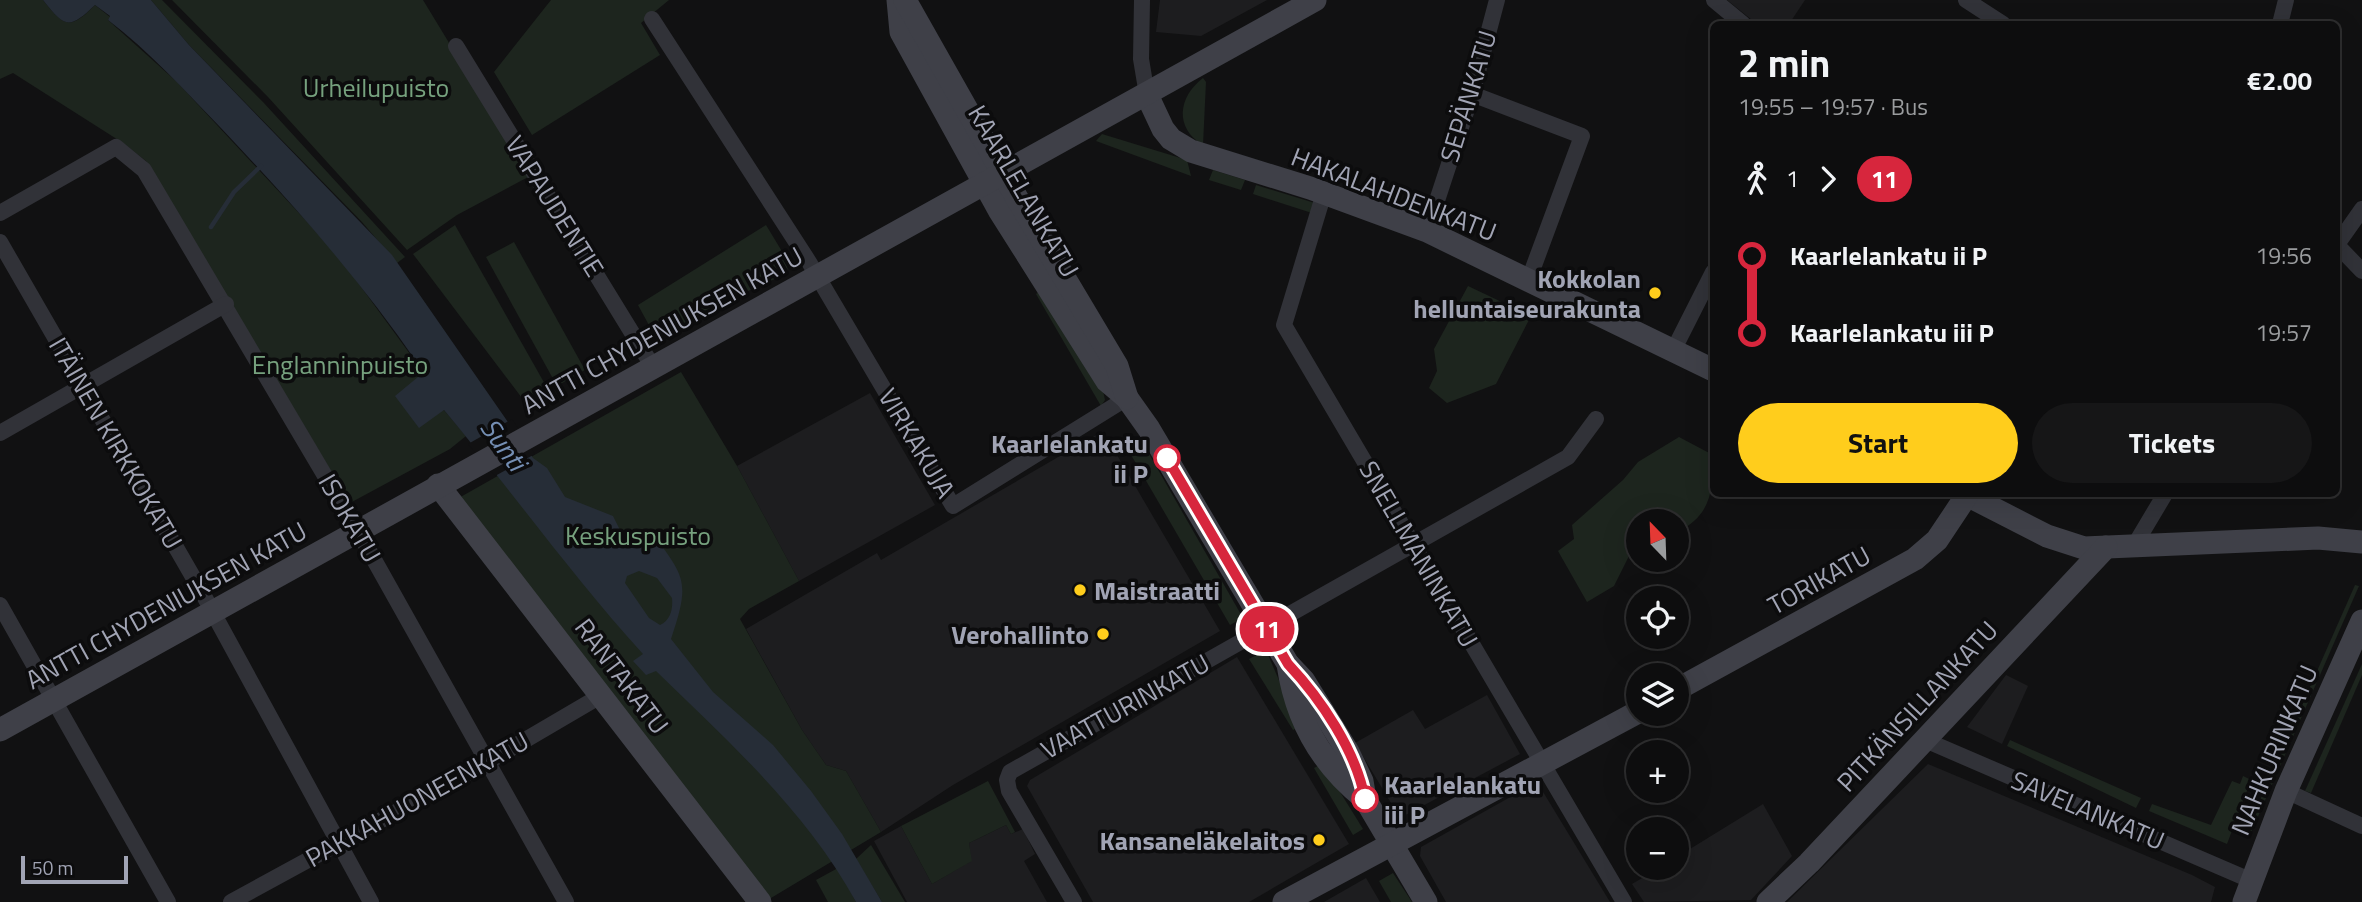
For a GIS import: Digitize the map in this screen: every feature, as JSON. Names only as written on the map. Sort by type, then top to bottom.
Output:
[{"type":"main road","name":"KAARLELANKATU","points":[[898,0],[901,32],[994,179]]},
{"type":"main road","name":"KAARLELANKATU","points":[[905,0],[1042,281],[1107,381],[1127,398],[1149,429],[1288,664],[1304,681],[1337,733],[1362,781],[1365,799],[1426,902]]},
{"type":"main road","name":"ANTTI CHYDENIUKSEN KATU","points":[[0,730],[1315,0]]},
{"type":"main road","name":"HAKALAHDENKATU","points":[[1147,95],[1163,129],[1181,146],[1324,193],[1427,232],[1710,369]]},
{"type":"main road","name":"RANTAKATU","points":[[438,485],[760,902]]},
{"type":"main road","name":"TORIKATU","points":[[1689,683],[1915,559],[1937,540],[1965,497]]},
{"type":"main road","points":[[1973,497],[2046,536],[2074,547],[2318,538],[2362,542]]},
{"type":"main road","name":"PITKÄNSILLANKATU","points":[[1768,902],[2106,547]]},
{"type":"main road","name":"NAHKURINKATU","points":[[2247,891],[2286,791],[2362,621]]},
{"type":"main road","points":[[1284,902],[1626,719]]},
{"type":"street","points":[[1142,0],[1141,59],[1147,95]]},
{"type":"street","name":"SEPÄNKATU","points":[[1427,232],[1472,94],[1497,0]]},
{"type":"street","points":[[1714,0],[1739,21]]},
{"type":"street","points":[[1966,0],[1998,21]]},
{"type":"street","points":[[2281,21],[2286,0]]},
{"type":"street","points":[[652,19],[818,277]]},
{"type":"street","name":"VAPAUDENTIE","points":[[456,46],[653,367]]},
{"type":"street","points":[[1472,94],[1583,136],[1529,279]]},
{"type":"street","name":"ISOKATU","points":[[0,213],[116,147],[144,170],[226,304],[357,530],[566,902]]},
{"type":"street","name":"SNELLMANINKATU","points":[[1324,193],[1284,325],[1624,902]]},
{"type":"street","points":[[2340,239],[2362,209]]},
{"type":"street","name":"ITÄINEN KIRKKOKATU","points":[[0,242],[212,612],[370,902]]},
{"type":"street","points":[[2340,249],[2362,271]]},
{"type":"street","name":"VIRKAKUJA","points":[[818,277],[953,506],[1127,398]]},
{"type":"street","points":[[1673,351],[1710,278]]},
{"type":"street","points":[[0,433],[226,304]]},
{"type":"street","name":"VAATTURINKATU","points":[[1074,902],[1009,790],[1008,775],[1411,543],[1568,457],[1596,419]]},
{"type":"street","points":[[2134,545],[2163,497]]},
{"type":"street","points":[[0,605],[168,902]]},
{"type":"street","name":"PAKKAHUONEENKATU","points":[[231,902],[486,763],[602,695]]},
{"type":"street","name":"SAVELANKATU","points":[[1925,740],[2247,891]]},
{"type":"street","points":[[2286,791],[2362,826]]},
{"type":"shaded area","points":[[1160,0],[1267,0],[1201,36],[1156,32]]},
{"type":"shaded area","points":[[1727,0],[1805,0],[1791,21],[1753,21]]},
{"type":"shaded area","points":[[870,393],[935,505],[799,581],[737,466]]},
{"type":"shaded area","points":[[1103,431],[1220,631],[953,785],[881,832],[846,771],[826,765],[802,730],[746,629],[877,553],[881,560]]},
{"type":"shaded area","points":[[1237,657],[1349,844],[1249,902],[1093,902],[1027,786],[1030,780]]},
{"type":"shaded area","points":[[2006,675],[2028,686],[2002,744],[1967,727]]},
{"type":"shaded area","points":[[1487,695],[1520,754],[1400,818],[1355,743],[1413,710],[1425,729]]},
{"type":"shaded area","points":[[1928,764],[2192,875],[2215,887],[2211,902],[1787,902]]},
{"type":"shaded area","points":[[1537,782],[1610,902],[1446,902],[1420,856],[1421,847]]},
{"type":"shaded area","points":[[1763,804],[1792,856],[1751,900],[1644,902],[1632,884],[1639,880],[1689,880],[1689,850]]},
{"type":"shaded area","points":[[1006,825],[1011,834],[1023,829],[1035,854],[1024,861],[1047,902],[907,902],[874,841],[901,826],[932,884],[971,861],[969,843]]},
{"type":"shaded area","points":[[1366,878],[1380,902],[1324,902]]},
{"type":"green space","name":"Englanninpuisto","points":[[0,0],[43,0],[57,16],[68,22],[79,19],[95,5],[110,17],[108,20],[177,82],[337,254],[418,365],[418,377],[439,412],[444,410],[466,436],[450,449],[350,503],[146,161],[123,143],[13,73],[0,79]]},
{"type":"green space","points":[[151,0],[162,0],[263,102],[405,257],[397,263],[362,222],[189,45]]},
{"type":"green space","name":"Urheilupuisto","points":[[172,0],[423,0],[530,176],[457,215],[407,250],[268,97]]},
{"type":"green space","points":[[551,0],[669,0],[641,23],[660,55],[532,135],[494,72]]},
{"type":"green space","points":[[1203,78],[1206,82],[1203,145],[1187,130],[1183,112],[1188,94]]},
{"type":"green space","points":[[1102,134],[1187,160],[1191,176],[1096,141]]},
{"type":"green space","points":[[1213,170],[1245,180],[1241,190],[1209,180]]},
{"type":"green space","points":[[1256,185],[1318,204],[1315,214],[1253,194]]},
{"type":"green space","points":[[455,225],[550,393],[528,406],[413,254]]},
{"type":"green space","points":[[766,225],[786,258],[788,273],[737,296],[657,340],[638,305]]},
{"type":"green space","points":[[514,242],[585,370],[557,386],[486,257]]},
{"type":"green space","points":[[1468,286],[1531,316],[1496,384],[1447,403],[1429,388],[1437,371],[1434,349]]},
{"type":"green space","points":[[1041,290],[1103,391],[1105,400],[1101,406],[1036,294]]},
{"type":"green space","name":"Keskuspuisto","points":[[681,372],[737,466],[799,581],[749,609],[740,619],[802,730],[826,765],[846,771],[881,832],[766,901],[457,499]]},
{"type":"green space","points":[[1679,437],[1710,453],[1710,493],[1697,518],[1689,525],[1689,509],[1626,509],[1626,562],[1614,586],[1587,602],[1558,551],[1574,539],[1572,525],[1623,480],[1638,462]]},
{"type":"green space","points":[[1141,440],[1243,618],[1230,625],[1127,448]]},
{"type":"green space","points":[[2355,585],[2359,586],[2249,837],[2245,834]]},
{"type":"green space","points":[[1266,650],[1299,727],[1293,730],[1249,659]]},
{"type":"green space","points":[[2362,664],[2362,675],[2311,793],[2305,791]]},
{"type":"green space","points":[[2010,740],[2141,798],[2136,808],[2007,746]]},
{"type":"green space","points":[[1318,766],[1332,779],[1363,829],[1353,835],[1314,768]]},
{"type":"green space","points":[[2243,776],[2251,780],[2227,844],[2149,811],[2152,804],[2211,825],[2232,781],[2240,784]]},
{"type":"green space","points":[[988,781],[1015,832],[1011,834],[1006,825],[969,843],[972,861],[932,884],[901,826]]},
{"type":"green space","points":[[871,845],[905,902],[882,902],[856,859]]},
{"type":"green space","points":[[838,868],[856,902],[828,902],[816,880]]},
{"type":"green space","points":[[1393,873],[1412,902],[1391,902],[1379,881]]},
{"type":"water","name":"Sunti","points":[[43,0],[151,0],[189,45],[392,255],[533,458],[547,468],[565,497],[613,516],[620,530],[649,529],[677,569],[681,580],[681,604],[671,639],[713,692],[773,745],[811,791],[842,834],[882,902],[856,902],[814,838],[765,779],[656,671],[646,675],[633,661],[643,654],[591,594],[444,410],[419,428],[395,396],[418,377],[418,364],[348,271],[246,155],[166,71],[108,20],[110,16],[95,5],[79,19],[68,22],[57,16]],"holes":[[[639,571],[657,578],[672,598],[667,620],[660,625],[649,618],[625,583],[627,576]]]},
{"type":"pier","points":[[512,419],[535,454],[495,476],[468,444]]},
{"type":"waterway","points":[[211,227],[234,192],[261,166]]},
{"type":"bus line","name":"11","points":[[1167,458],[1288,664],[1304,681],[1337,733],[1362,781],[1365,799]]},
{"type":"place","name":"Kokkolan helluntaiseurakunta","points":[[1655,293]]},
{"type":"place","name":"Kaarlelankatu ii P","points":[[1167,458]]},
{"type":"place","name":"Maistraatti","points":[[1080,590]]},
{"type":"place","name":"Verohallinto","points":[[1103,634]]},
{"type":"place","name":"Kaarlelankatu iii P","points":[[1365,799]]},
{"type":"place","name":"Kansaneläkelaitos","points":[[1319,840]]}]
